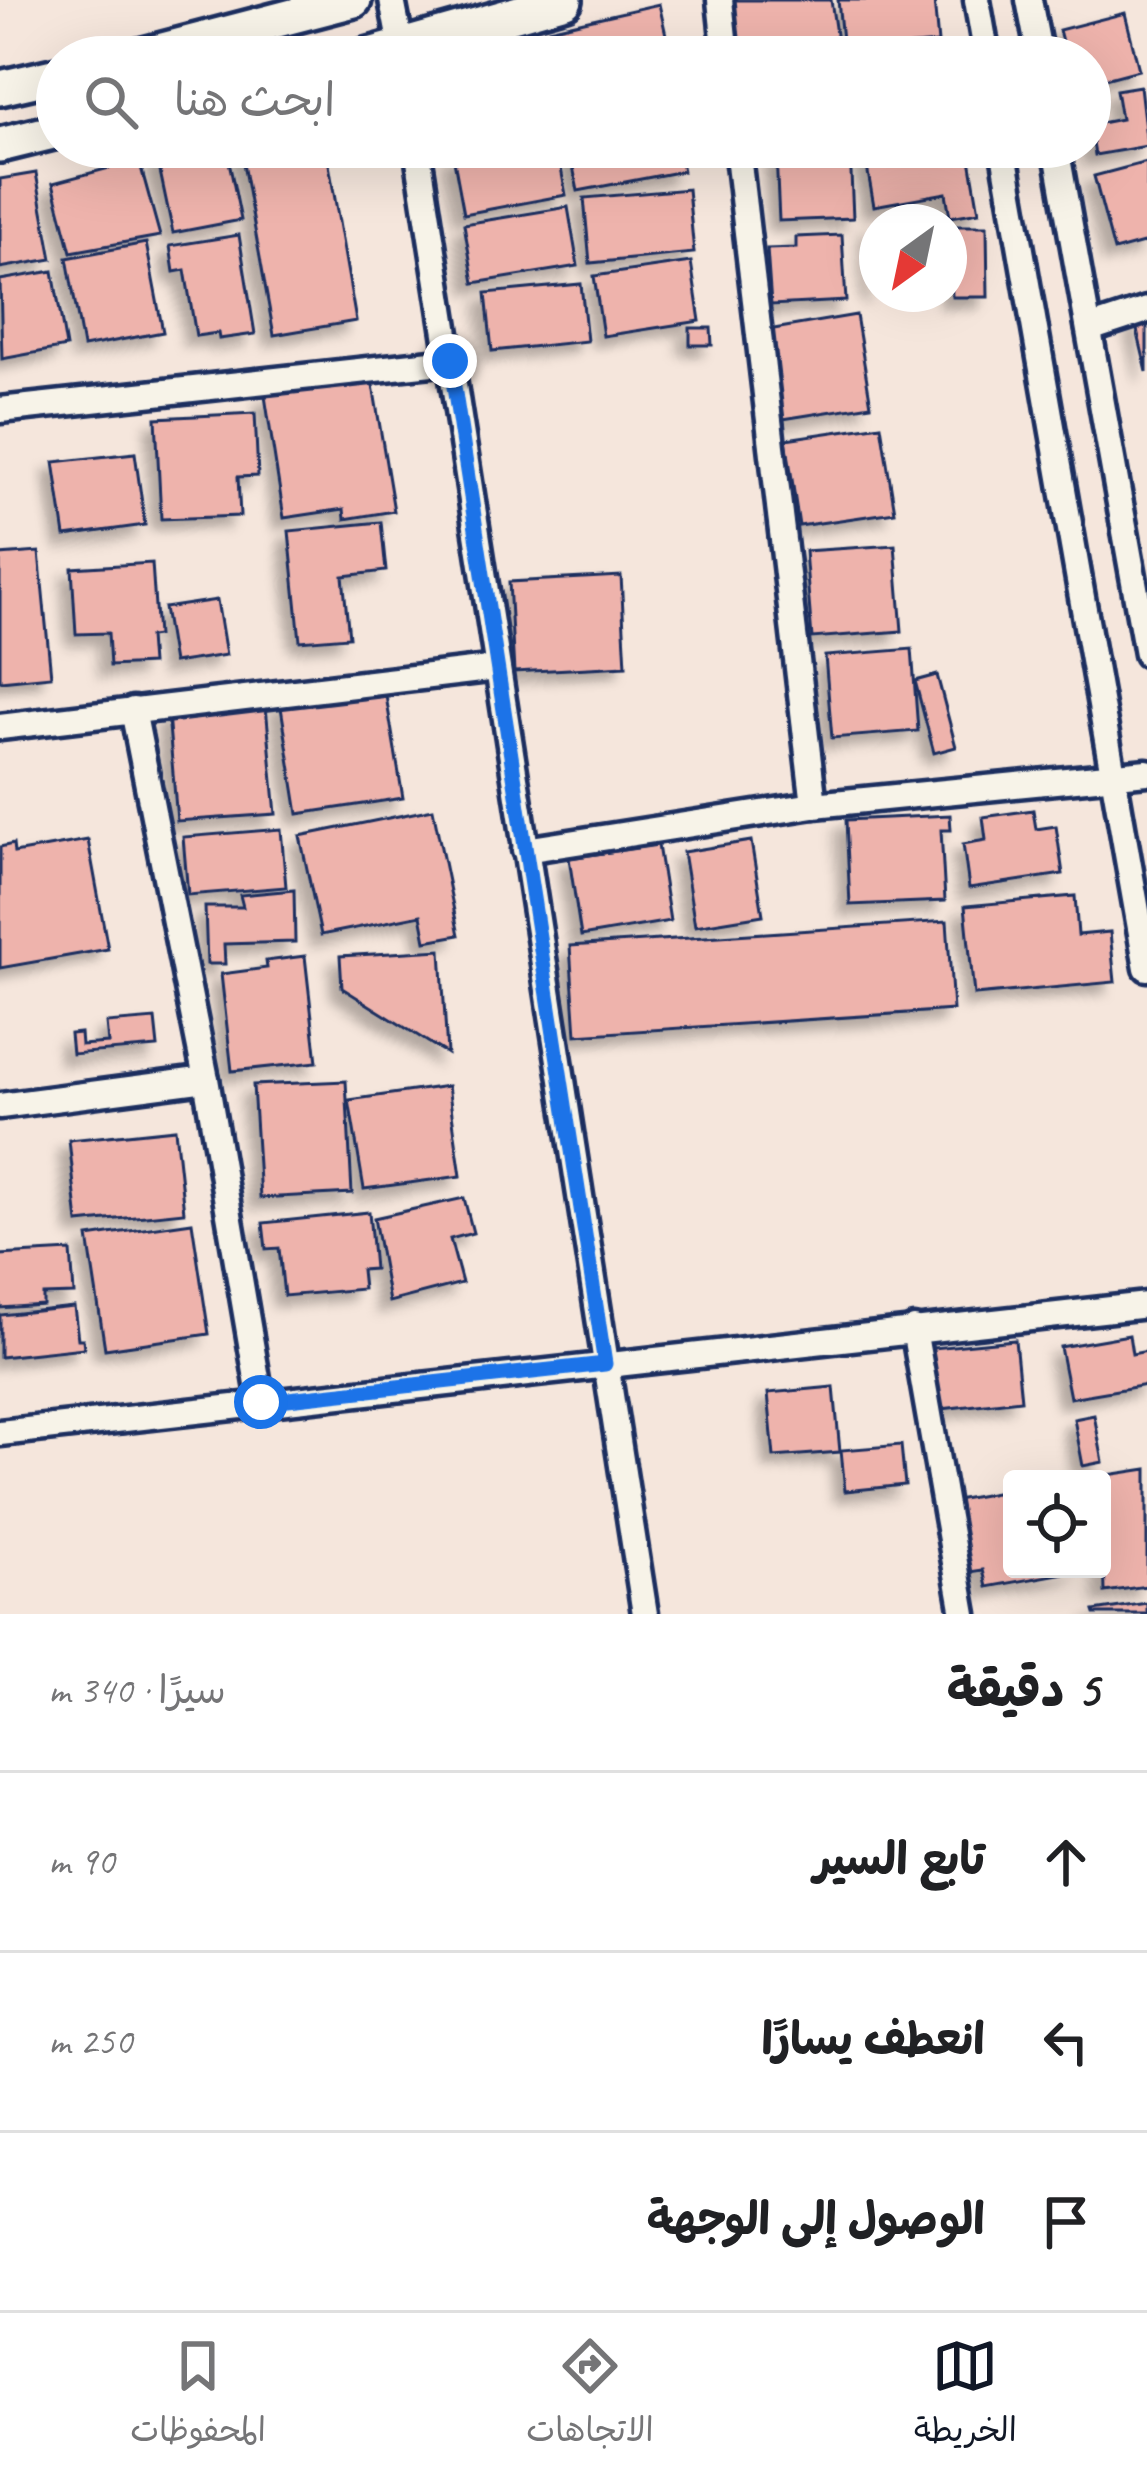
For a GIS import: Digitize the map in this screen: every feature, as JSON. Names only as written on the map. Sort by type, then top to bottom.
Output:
[{"type":"main road","points":[[216,36],[354,0]]},
{"type":"main road","points":[[452,36],[565,0]]},
{"type":"main road","points":[[0,88],[36,80]]},
{"type":"main road","points":[[0,145],[36,136]]},
{"type":"street","points":[[392,0],[399,36]]},
{"type":"street","points":[[720,0],[724,36]]},
{"type":"street","points":[[977,0],[983,36]]},
{"type":"street","points":[[1030,0],[1036,36]]},
{"type":"street","points":[[420,168],[645,1614]]},
{"type":"street","points":[[739,168],[814,805]]},
{"type":"street","points":[[1007,168],[1147,968]]},
{"type":"street","points":[[1060,168],[1147,654]]},
{"type":"street","points":[[1089,328],[1147,310]]},
{"type":"street","points":[[0,410],[450,361]]},
{"type":"street","points":[[0,727],[497,668]]},
{"type":"street","points":[[133,710],[206,1079],[261,1402]]},
{"type":"street","points":[[525,850],[814,805],[1147,772]]},
{"type":"street","points":[[0,1106],[206,1079]]},
{"type":"street","points":[[0,1433],[1147,1305]]},
{"type":"street","points":[[914,1329],[964,1614]]},
{"type":"building","points":[[731,0],[831,0],[836,36],[737,36]]},
{"type":"building","points":[[838,0],[934,0],[937,36],[842,36]]},
{"type":"building","points":[[659,4],[666,36],[550,36],[549,29]]},
{"type":"building","points":[[1125,13],[1139,70],[1111,77],[1111,36],[1061,36],[1059,30]]},
{"type":"building","points":[[1140,86],[1147,146],[1111,152],[1111,121],[1121,119],[1116,90]]},
{"type":"building","points":[[1147,162],[1147,242],[1114,251],[1094,176]]},
{"type":"building","points":[[109,168],[141,168],[160,236],[71,252],[53,183]]},
{"type":"building","points":[[159,168],[230,168],[241,220],[173,233]]},
{"type":"building","points":[[244,168],[330,168],[356,321],[274,335]]},
{"type":"building","points":[[455,168],[561,168],[566,195],[464,214]]},
{"type":"building","points":[[573,168],[683,171],[578,191]]},
{"type":"building","points":[[777,168],[851,168],[853,218],[779,221]]},
{"type":"building","points":[[867,168],[972,168],[979,212],[967,214],[967,204],[948,204],[946,193],[874,204]]},
{"type":"building","points":[[36,173],[52,259],[0,268],[0,179]]},
{"type":"building","points":[[688,189],[694,253],[590,263],[584,198]]},
{"type":"building","points":[[568,207],[578,266],[474,283],[464,224]]},
{"type":"building","points":[[967,226],[987,226],[988,297],[967,297]]},
{"type":"building","points":[[239,235],[255,334],[219,339],[218,333],[196,336],[185,270],[174,272],[170,246]]},
{"type":"building","points":[[842,235],[846,301],[771,305],[767,249],[796,248],[796,237]]},
{"type":"building","points":[[146,243],[163,332],[83,347],[67,258]]},
{"type":"building","points":[[691,262],[700,321],[603,336],[594,276]]},
{"type":"building","points":[[53,271],[66,347],[2,359],[0,280]]},
{"type":"building","points":[[581,284],[587,341],[492,351],[486,293]]},
{"type":"building","points":[[856,315],[871,405],[783,419],[768,330]]},
{"type":"building","points":[[1147,318],[1147,372],[1135,321]]},
{"type":"building","points":[[690,328],[711,328],[712,345],[690,345]]},
{"type":"building","points":[[372,379],[394,511],[345,519],[344,509],[284,518],[265,396]]},
{"type":"building","points":[[255,413],[258,476],[238,477],[240,516],[161,519],[156,418]]},
{"type":"building","points":[[881,425],[895,512],[799,526],[786,439]]},
{"type":"building","points":[[135,453],[145,525],[65,536],[54,462]]},
{"type":"building","points":[[381,522],[386,571],[343,576],[349,637],[300,641],[289,531]]},
{"type":"building","points":[[895,545],[902,631],[812,638],[805,551]]},
{"type":"building","points":[[39,552],[51,676],[0,681],[0,555]]},
{"type":"building","points":[[152,563],[157,636],[149,637],[151,664],[110,666],[108,633],[76,634],[72,568]]},
{"type":"building","points":[[621,576],[626,666],[514,672],[509,582]]},
{"type":"building","points":[[217,600],[226,655],[173,663],[164,608]]},
{"type":"building","points":[[912,649],[918,731],[832,738],[825,656]]},
{"type":"building","points":[[937,675],[956,747],[934,753],[915,681]]},
{"type":"building","points":[[384,684],[403,798],[298,814],[280,701]]},
{"type":"building","points":[[266,706],[276,814],[177,821],[168,714]]},
{"type":"building","points":[[433,809],[459,935],[426,941],[421,915],[321,935],[300,836]]},
{"type":"building","points":[[1033,810],[1036,829],[1056,826],[1063,874],[969,888],[963,844],[986,840],[983,817]]},
{"type":"building","points":[[950,815],[951,830],[941,830],[945,901],[850,905],[846,820]]},
{"type":"building","points":[[281,829],[286,887],[188,895],[183,837]]},
{"type":"building","points":[[88,840],[108,949],[0,968],[0,847],[13,844],[14,853]]},
{"type":"building","points":[[751,841],[763,915],[695,926],[683,852]]},
{"type":"building","points":[[658,845],[670,921],[581,936],[569,858]]},
{"type":"building","points":[[294,890],[295,942],[224,944],[225,964],[207,964],[205,907],[243,907],[240,895]]},
{"type":"building","points":[[1075,896],[1078,935],[1110,932],[1115,982],[974,995],[965,906]]},
{"type":"building","points":[[947,921],[953,1010],[576,1035],[570,946]]},
{"type":"building","points":[[441,950],[447,1054],[342,988],[340,956]]},
{"type":"building","points":[[305,956],[317,1062],[232,1071],[221,974],[267,968],[266,961]]},
{"type":"building","points":[[155,1019],[158,1047],[72,1054],[70,1034],[80,1033],[81,1045],[108,1043],[106,1023]]},
{"type":"building","points":[[346,1081],[352,1193],[260,1198],[253,1085]]},
{"type":"building","points":[[448,1086],[461,1176],[364,1189],[349,1100]]},
{"type":"building","points":[[175,1129],[184,1212],[78,1223],[69,1140]]},
{"type":"building","points":[[464,1198],[473,1233],[450,1239],[462,1283],[389,1302],[374,1218]]},
{"type":"building","points":[[369,1212],[374,1269],[361,1270],[363,1289],[284,1296],[279,1248],[266,1249],[263,1223]]},
{"type":"building","points":[[192,1222],[209,1334],[105,1349],[88,1237]]},
{"type":"building","points":[[71,1251],[74,1294],[43,1295],[43,1305],[0,1308],[0,1255]]},
{"type":"building","points":[[74,1307],[78,1339],[83,1339],[84,1348],[0,1357],[0,1315]]},
{"type":"building","points":[[1129,1335],[1132,1354],[1147,1351],[1147,1385],[1070,1398],[1060,1347]]},
{"type":"building","points":[[1015,1340],[1021,1400],[941,1409],[932,1348]]},
{"type":"building","points":[[834,1387],[840,1452],[774,1457],[768,1393]]},
{"type":"building","points":[[1094,1415],[1103,1462],[1083,1466],[1074,1419]]},
{"type":"building","points":[[901,1445],[905,1485],[845,1491],[841,1450]]},
{"type":"building","points":[[1147,1469],[1147,1586],[1105,1592],[1105,1578],[1111,1578],[1111,1474]]},
{"type":"building","points":[[1003,1492],[1003,1578],[1037,1578],[987,1587],[983,1570],[970,1572],[956,1500]]},
{"type":"building","points":[[1147,1603],[1147,1614],[1094,1611]]},
{"type":"route","points":[[261,1402],[605,1364],[450,361]]}]
